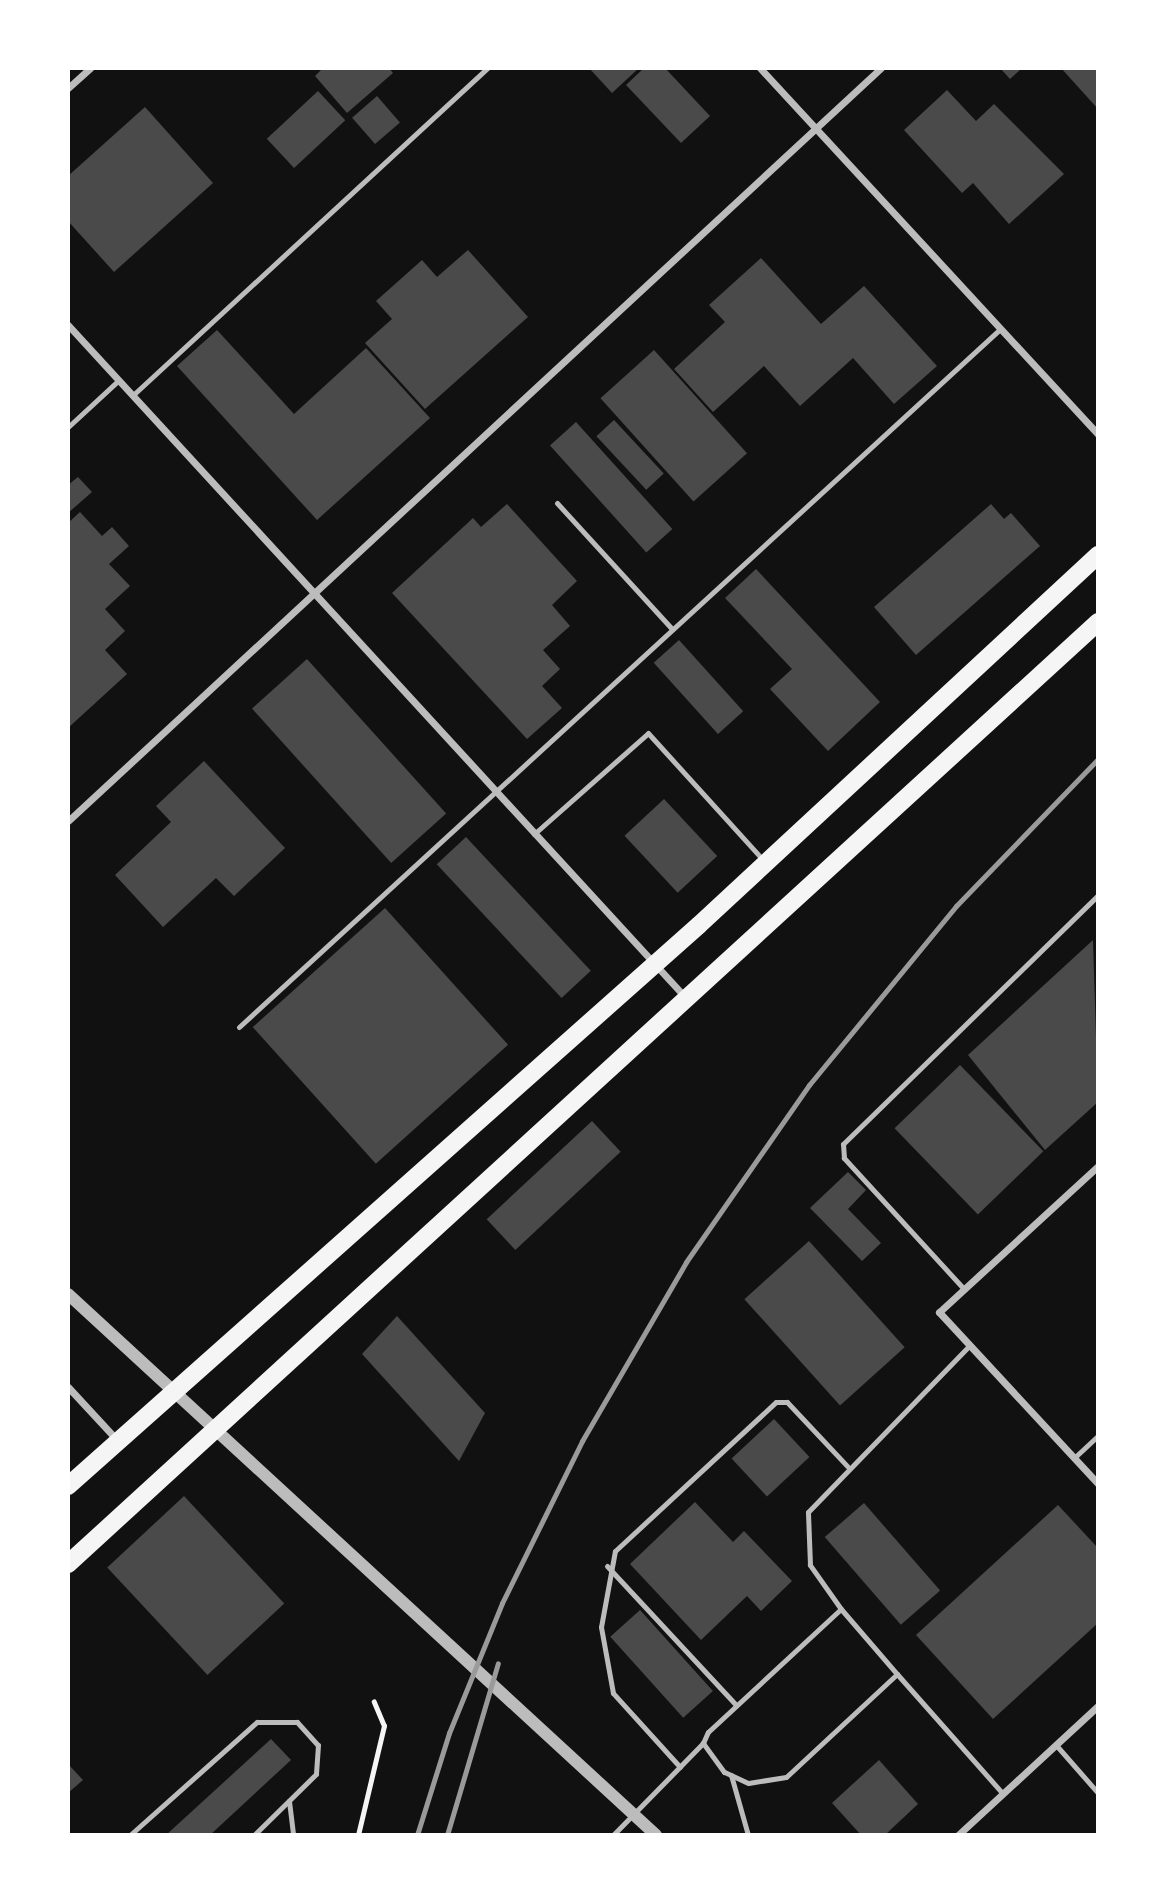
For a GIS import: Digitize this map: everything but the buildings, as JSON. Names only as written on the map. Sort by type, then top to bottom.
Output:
[{"type":"main road","points":[[68,1486],[654,965],[1098,555]]},
{"type":"main road","points":[[68,1564],[1098,622]]},
{"type":"street","points":[[68,88],[90,68]]},
{"type":"street","points":[[760,68],[999,330],[1098,434]]},
{"type":"street","points":[[68,821],[881,68]]},
{"type":"street","points":[[68,325],[685,997]]},
{"type":"street","points":[[1098,1166],[939,1312],[1098,1484]]},
{"type":"street","points":[[68,1294],[656,1835]]},
{"type":"street","points":[[68,1387],[117,1440]]},
{"type":"street","points":[[958,1835],[1098,1706]]},
{"type":"lane","points":[[133,395],[487,68]]},
{"type":"lane","points":[[239,1027],[999,330]]},
{"type":"lane","points":[[68,427],[119,380]]},
{"type":"lane","points":[[557,503],[671,628]]},
{"type":"lane","points":[[534,834],[648,733],[766,863]]},
{"type":"lane","points":[[964,1289],[844,1158],[843,1144],[1098,895]]},
{"type":"lane","points":[[970,1345],[848,1466],[808,1512],[806,1532],[810,1565],[841,1609],[1003,1794]]},
{"type":"lane","points":[[680,1767],[613,1692],[601,1627],[607,1566],[615,1551],[776,1402],[787,1402],[848,1466]]},
{"type":"lane","points":[[1074,1458],[1098,1436]]},
{"type":"lane","points":[[607,1566],[736,1705]]},
{"type":"lane","points":[[613,1835],[703,1743],[736,1705],[841,1609]]},
{"type":"lane","points":[[731,1775],[764,1784],[786,1777],[897,1674]]},
{"type":"lane","points":[[130,1835],[257,1722],[297,1722],[318,1745],[316,1774],[254,1835]]},
{"type":"lane","points":[[703,1743],[731,1775],[748,1835]]},
{"type":"lane","points":[[1056,1745],[1098,1793]]},
{"type":"lane","points":[[289,1801],[293,1835]]},
{"type":"path","points":[[358,1835],[384,1726],[374,1702]]},
{"type":"railway","points":[[417,1835],[449,1733],[502,1603],[582,1441],[686,1262],[809,1085],[956,906],[1098,759]]},
{"type":"railway","points":[[447,1835],[498,1663]]}]
